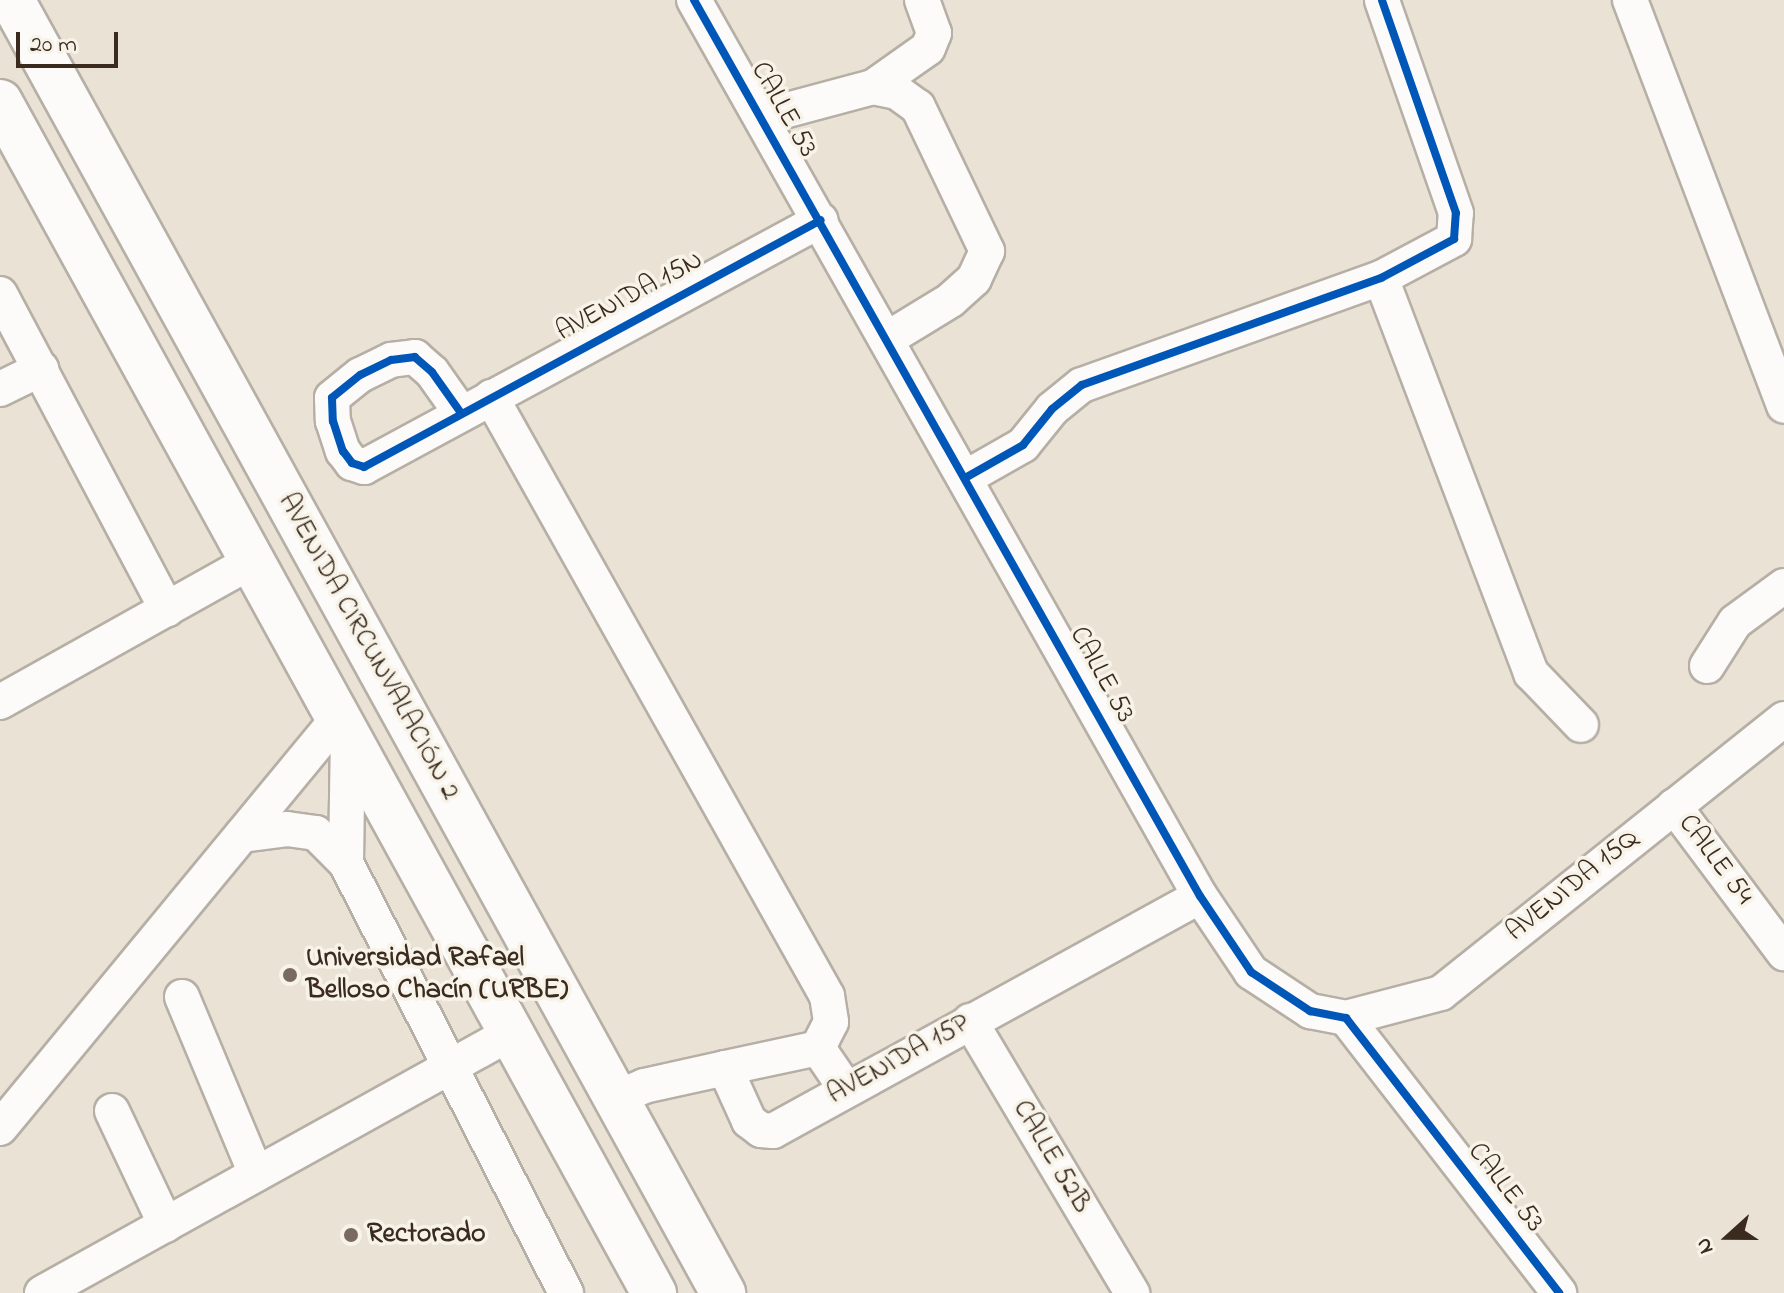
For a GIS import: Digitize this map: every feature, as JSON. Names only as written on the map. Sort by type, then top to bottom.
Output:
[{"type":"main road","name":"AVENIDA CIRCUNVALACIÓN 2","points":[[12,0],[723,1293]]},
{"type":"main road","points":[[0,102],[654,1293]]},
{"type":"street","name":"CALLE 53","points":[[694,0],[821,220],[1200,896],[1251,972],[1310,1011],[1346,1018],[1559,1293]]},
{"type":"street","points":[[761,117],[873,87],[928,48],[934,33],[922,0]]},
{"type":"street","points":[[965,478],[1023,445],[1052,409],[1082,385],[1381,278],[1454,239],[1456,213],[1382,0]]},
{"type":"street","points":[[1630,0],[1784,406]]},
{"type":"street","points":[[873,87],[897,92],[918,107],[987,251],[974,279],[951,300],[887,339]]},
{"type":"street","name":"AVENIDA 15N","points":[[461,413],[821,220]]},
{"type":"street","points":[[1381,278],[1531,673],[1581,725]]},
{"type":"street","points":[[0,294],[167,609]]},
{"type":"street","points":[[0,389],[41,369]]},
{"type":"street","points":[[491,397],[827,996],[831,1022],[818,1048]]},
{"type":"street","points":[[0,702],[252,561]]},
{"type":"street","points":[[1707,666],[1735,622],[1784,586]]},
{"type":"street","name":"AVENIDA 15Q","points":[[1346,1018],[1441,993],[1784,719]]},
{"type":"street","points":[[0,1128],[242,835],[344,726]]},
{"type":"street","points":[[344,726],[346,863]]},
{"type":"street","name":"CALLE 54","points":[[1674,806],[1771,911],[1784,953]]},
{"type":"street","points":[[242,835],[287,829],[316,833],[346,863],[566,1293]]},
{"type":"street","name":"AVENIDA 15P","points":[[725,1068],[749,1121],[761,1130],[773,1131],[1200,896]]},
{"type":"street","points":[[182,997],[256,1174]]},
{"type":"street","name":"CALLE 52B","points":[[970,1021],[1132,1293]]},
{"type":"street","points":[[42,1293],[511,1033]]},
{"type":"street","points":[[616,1098],[644,1086],[818,1048]]},
{"type":"street","points":[[818,1048],[846,1089]]},
{"type":"street","points":[[112,1111],[166,1225]]},
{"type":"cycle path","points":[[694,0],[1200,896],[1251,972],[1310,1011],[1346,1018],[1559,1293]]},
{"type":"cycle path","points":[[965,478],[1023,445],[1052,409],[1082,385],[1381,278],[1454,239],[1456,213],[1382,0]]},
{"type":"cycle path","points":[[461,413],[432,372],[415,357],[391,360],[360,375],[332,398],[333,421],[343,451],[352,463],[364,467],[821,220]]},
{"type":"place","name":"Universidad Rafael Belloso Chacín (URBE)","points":[[290,975]]},
{"type":"place","name":"Rectorado","points":[[351,1235]]}]
